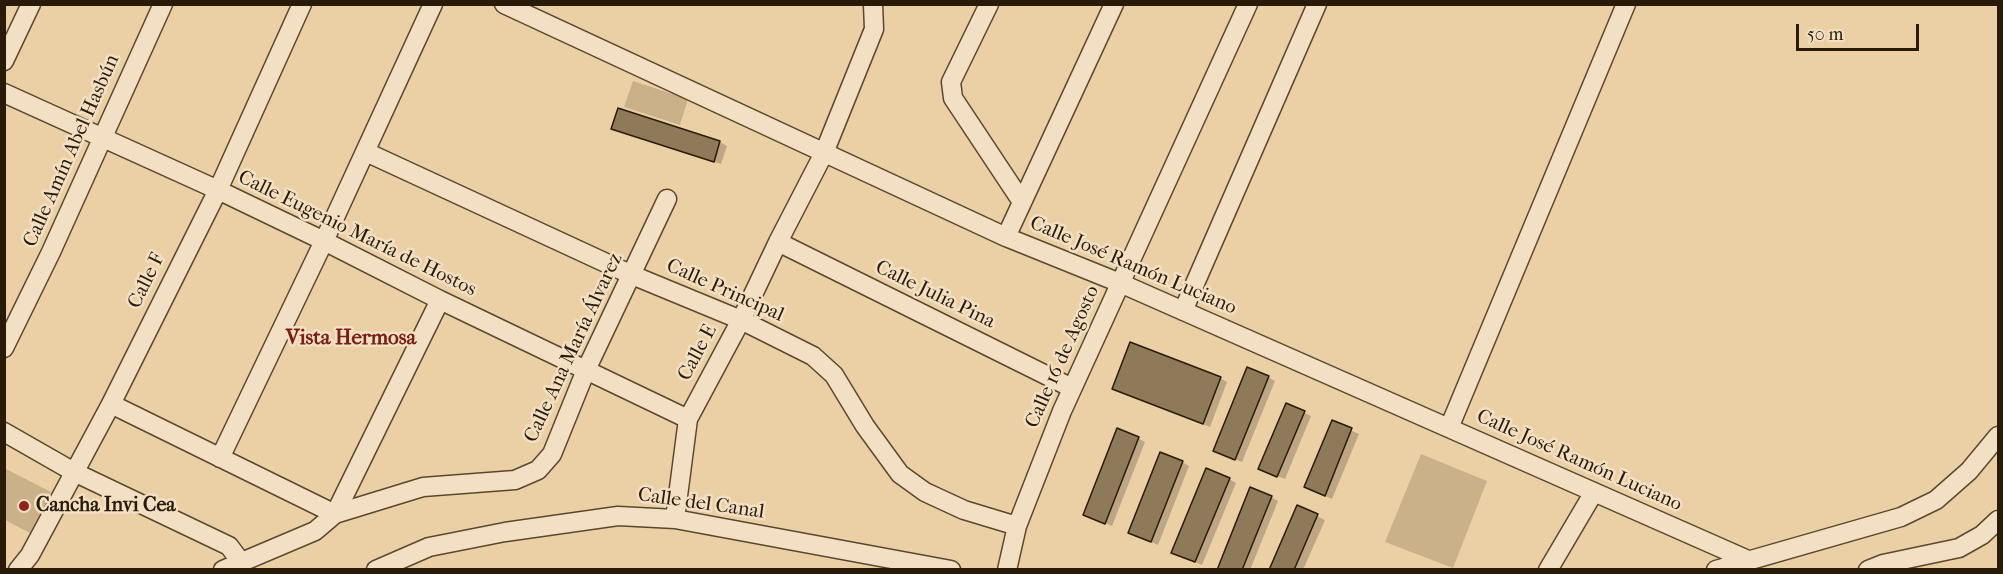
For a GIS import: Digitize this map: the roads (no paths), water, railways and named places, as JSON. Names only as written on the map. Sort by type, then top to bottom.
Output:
[{"type":"street","points":[[4,61],[31,4]]},
{"type":"street","name":"Calle Amín Abel Hasbún","points":[[4,348],[51,252],[164,4]]},
{"type":"street","name":"Calle F","points":[[18,570],[30,555],[111,404],[218,190],[302,4]]},
{"type":"street","points":[[220,458],[366,152],[433,4]]},
{"type":"street","name":"Calle José Ramón Luciano","points":[[504,4],[1005,237],[1120,283],[1748,560]]},
{"type":"street","name":"Calle E","points":[[675,519],[688,419],[741,320],[824,153],[874,29],[873,4]]},
{"type":"street","points":[[988,4],[951,82],[953,98],[1022,202]]},
{"type":"street","points":[[1005,237],[1114,4]]},
{"type":"street","name":"Calle 16 de Agosto","points":[[1007,570],[1017,526],[1072,388],[1248,4]]},
{"type":"street","points":[[1183,311],[1317,4]]},
{"type":"street","points":[[1449,428],[1626,4]]},
{"type":"street","name":"Calle Eugenio María de Hostos","points":[[4,93],[218,190],[688,419]]},
{"type":"street","name":"Calle Principal","points":[[366,152],[632,275],[741,320],[813,356],[834,375],[865,426],[900,474],[925,492],[964,510],[1017,526]]},
{"type":"street","name":"Calle Ana María Álvarez","points":[[222,570],[315,531],[335,514],[423,487],[515,480],[538,470],[552,454],[586,370],[667,199]]},
{"type":"street","name":"Calle Julia Pina","points":[[778,242],[1072,388]]},
{"type":"street","points":[[111,404],[335,514],[440,300]]},
{"type":"street","points":[[4,432],[74,472],[229,546],[241,562]]},
{"type":"street","points":[[1716,570],[1901,517],[1936,500],[1969,471],[1998,436]]},
{"type":"street","points":[[1548,570],[1594,492]]},
{"type":"street","name":"Calle del Canal","points":[[376,570],[429,547],[504,532],[618,516],[675,519],[951,570]]},
{"type":"street","points":[[1868,570],[1882,564],[1941,561],[1974,540],[1998,520]]},
{"type":"street","points":[[4,565],[13,570]]},
{"type":"place","name":"Cancha Invi Cea","points":[[24,506]]},
{"type":"district","name":"Vista Hermosa","points":[[351,339]]}]
